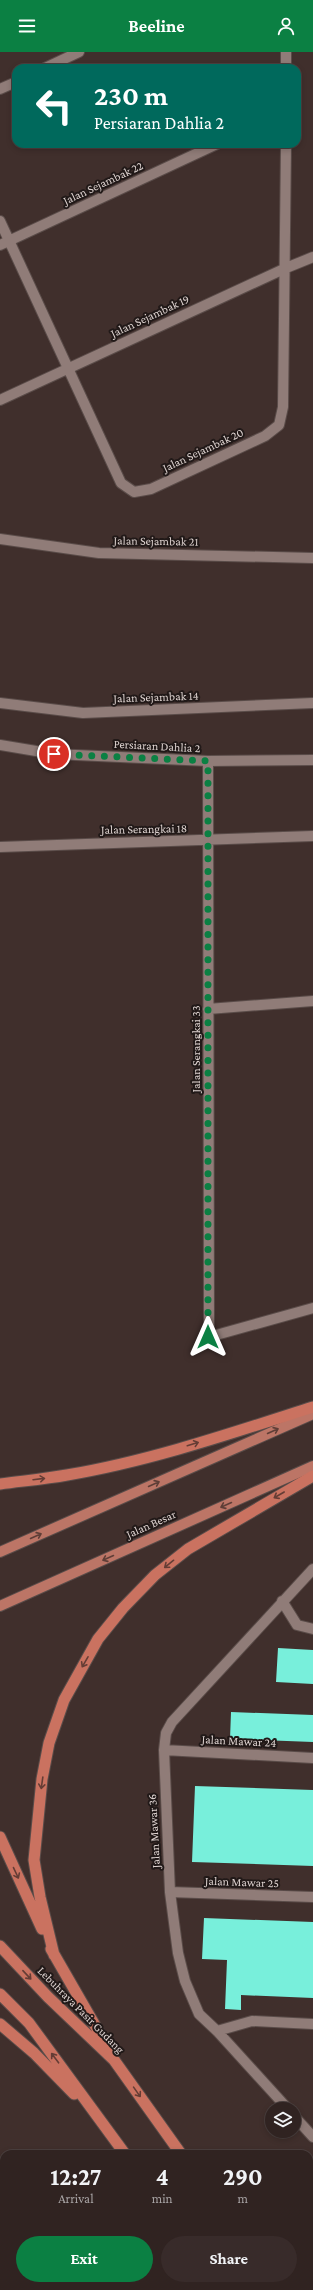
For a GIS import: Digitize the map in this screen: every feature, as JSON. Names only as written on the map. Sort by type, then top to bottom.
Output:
[{"type":"highway","points":[[0,1484],[67,1475],[122,1464],[236,1432],[313,1406]]},
{"type":"highway","points":[[54,1955],[40,1897],[34,1860],[42,1779],[50,1743],[64,1700],[98,1639],[123,1608],[155,1575],[188,1549],[313,1476]]},
{"type":"highway","points":[[0,1837],[54,1955],[114,2060]]},
{"type":"highway","name":"Lebuhraya Pasir Gudang","points":[[0,1946],[48,1997],[114,2060],[178,2150]]},
{"type":"highway","points":[[0,1994],[29,2023],[123,2150]]},
{"type":"highway","points":[[0,2024],[56,2075],[123,2150]]},
{"type":"main road","points":[[0,1552],[313,1414]]},
{"type":"main road","name":"Jalan Besar","points":[[0,1606],[313,1466]]},
{"type":"street","points":[[54,64],[79,52]]},
{"type":"street","points":[[286,52],[286,64]]},
{"type":"street","points":[[0,89],[12,84]]},
{"type":"street","name":"Jalan Sejambak 22","points":[[5,243],[208,148]]},
{"type":"street","points":[[286,148],[286,268]]},
{"type":"street","points":[[0,221],[5,243],[68,368]]},
{"type":"street","name":"Jalan Sejambak 19","points":[[0,400],[286,268],[313,258]]},
{"type":"street","name":"Jalan Sejambak 20","points":[[68,368],[120,483],[134,492],[150,489],[194,469],[265,436],[279,425],[283,407],[286,268]]},
{"type":"street","name":"Jalan Sejambak 21","points":[[0,539],[99,553],[313,558]]},
{"type":"street","name":"Jalan Sejambak 14","points":[[0,703],[84,714],[313,703]]},
{"type":"street","name":"Persiaran Dahlia 2","points":[[0,745],[54,754],[208,761],[313,760]]},
{"type":"street","name":"Jalan Serangkai 33","points":[[208,761],[208,1337],[313,1308]]},
{"type":"street","name":"Jalan Serangkai 18","points":[[0,847],[313,836]]},
{"type":"street","points":[[208,1009],[313,1001]]},
{"type":"street","name":"Jalan Mawar 36","points":[[282,2102],[217,2031],[199,2014],[185,1981],[178,1953],[170,1892],[164,1750],[166,1733],[172,1722],[313,1568]]},
{"type":"street","points":[[282,1601],[291,1619],[297,1625],[313,1629]]},
{"type":"street","name":"Jalan Mawar 24","points":[[164,1750],[313,1758]]},
{"type":"street","name":"Jalan Mawar 25","points":[[170,1892],[313,1897]]},
{"type":"street","points":[[217,2031],[252,2021],[313,2024]]},
{"type":"street","points":[[301,2124],[313,2137]]},
{"type":"building","points":[[278,1648],[313,1650],[313,1684],[276,1682]]},
{"type":"building","points":[[231,1712],[313,1715],[313,1742],[230,1739]]},
{"type":"building","points":[[195,1786],[313,1790],[313,1866],[192,1862]]},
{"type":"building","points":[[204,1918],[313,1922],[313,1998],[241,1995],[241,2010],[225,2009],[227,1960],[202,1959]]},
{"type":"route","points":[[54,754],[208,761],[208,1337]]}]
